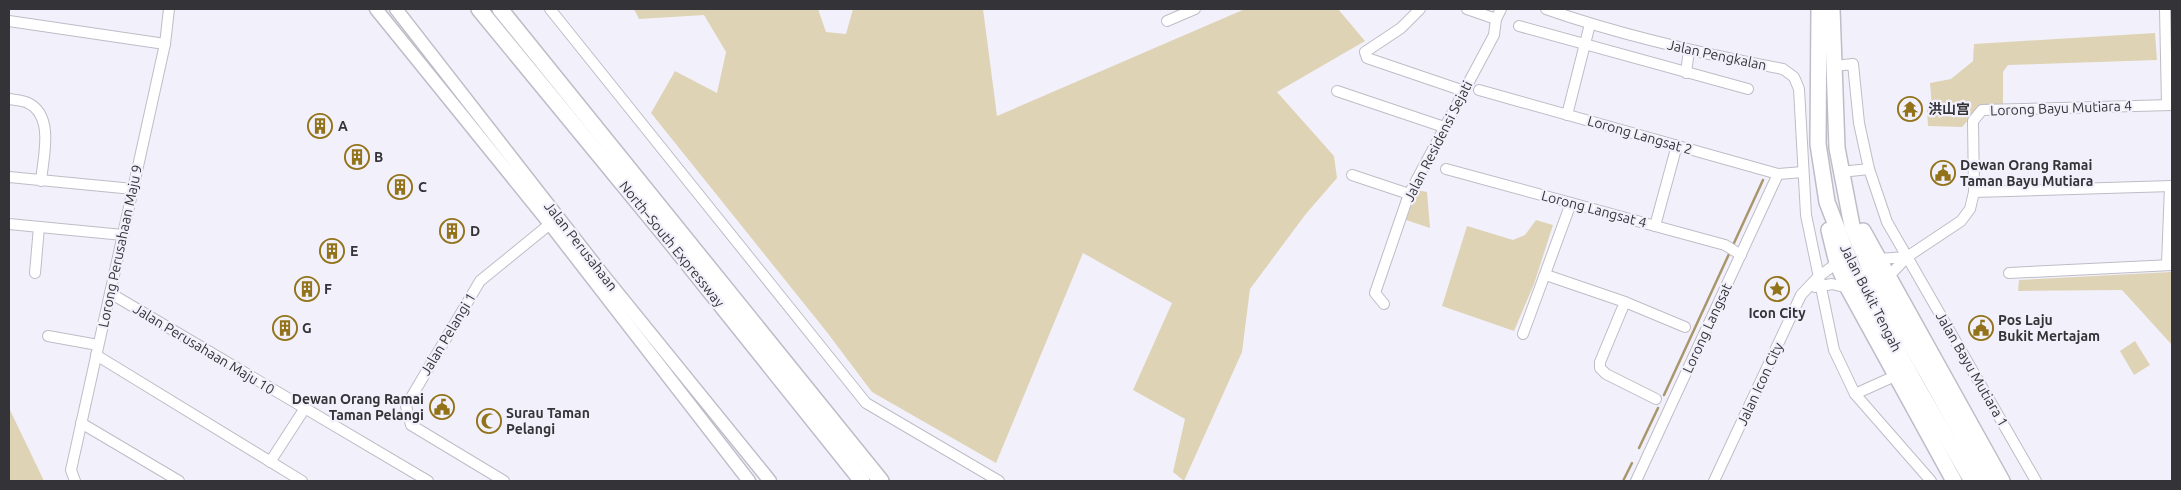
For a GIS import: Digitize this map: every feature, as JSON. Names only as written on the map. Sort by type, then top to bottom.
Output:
[{"type":"highway","name":"North–South Expressway","points":[[479,9],[669,240],[862,481]]},
{"type":"highway","name":"North–South Expressway","points":[[500,9],[637,176],[881,481]]},
{"type":"highway","name":"Jalan Bukit Tengah","points":[[1818,9],[1818,144],[1827,202],[1852,267],[1972,481]]},
{"type":"highway","name":"Jalan Bukit Tengah","points":[[1832,9],[1837,148],[1852,226],[1907,368],[1988,481]]},
{"type":"highway","points":[[1827,202],[1828,227],[1837,263],[1848,288],[1907,368],[1954,481]]},
{"type":"highway","points":[[1848,204],[2002,481]]},
{"type":"main road","name":"Jalan Perusahaan","points":[[376,9],[550,224],[749,481]]},
{"type":"main road","name":"Jalan Perusahaan","points":[[396,9],[603,275],[770,481]]},
{"type":"street","name":"Lorong Perusahaan Maju 9","points":[[75,481],[71,470],[165,44],[169,9]]},
{"type":"street","points":[[550,9],[866,403],[999,481]]},
{"type":"street","points":[[1167,21],[1195,9]]},
{"type":"street","points":[[1420,9],[1401,28],[1365,52],[1367,58],[1464,91]]},
{"type":"street","points":[[1467,9],[1496,19],[1501,9]]},
{"type":"street","name":"Jalan Pengkalan","points":[[1546,9],[1590,24],[1689,50],[1783,69],[1794,77],[1800,98],[1806,215],[1834,350],[1855,394],[1931,481]]},
{"type":"street","points":[[2165,9],[2169,21],[2170,105]]},
{"type":"street","name":"Jalan Residensi Sejati","points":[[1384,304],[1375,293],[1409,194],[1494,35],[1496,19]]},
{"type":"street","points":[[9,21],[165,44]]},
{"type":"street","points":[[1566,115],[1590,24]]},
{"type":"street","points":[[1519,26],[1748,89]]},
{"type":"street","points":[[1686,73],[1689,50]]},
{"type":"street","name":"Jalan Bayu Mutiara 1","points":[[1834,66],[1853,64],[1859,123],[1869,169],[1887,222],[2036,481]]},
{"type":"street","name":"Lorong Langsat 2","points":[[1479,90],[1778,174],[1803,172]]},
{"type":"street","points":[[1337,91],[1444,127]]},
{"type":"street","points":[[9,99],[28,103],[41,114],[46,138],[41,181]]},
{"type":"street","name":"Lorong Bayu Mutiara 4","points":[[1888,277],[1907,257],[1961,221],[1970,209],[1974,192],[1973,121],[1982,110],[2170,105]]},
{"type":"street","points":[[1655,226],[1677,146]]},
{"type":"street","points":[[1841,172],[1869,169]]},
{"type":"street","name":"Lorong Langsat 4","points":[[1446,170],[1725,244],[1741,255]]},
{"type":"street","name":"Lorong Langsat","points":[[1636,481],[1778,174]]},
{"type":"street","points":[[1352,175],[1409,194]]},
{"type":"street","points":[[9,177],[133,189]]},
{"type":"street","points":[[1974,192],[2171,186],[2169,264],[2009,273]]},
{"type":"street","points":[[1523,334],[1571,203]]},
{"type":"street","points":[[9,224],[123,235]]},
{"type":"street","name":"Jalan Pelangi 1","points":[[504,481],[411,425],[406,406],[480,281],[550,224]]},
{"type":"street","points":[[35,273],[39,227]]},
{"type":"street","name":"Lorong Bayu Mutiara 4","points":[[1878,259],[1907,257]]},
{"type":"street","points":[[1819,281],[1837,263]]},
{"type":"street","points":[[1546,275],[1626,302],[1685,328]]},
{"type":"street","points":[[1819,281],[1848,288]]},
{"type":"street","name":"Jalan Icon City","points":[[1714,481],[1801,296],[1808,288],[1819,281]]},
{"type":"street","name":"Jalan Perusahaan Maju 10","points":[[110,293],[428,481]]},
{"type":"street","points":[[1626,302],[1600,362],[1600,368],[1606,374],[1656,399]]},
{"type":"street","points":[[48,336],[97,350],[302,481]]},
{"type":"street","points":[[1855,394],[1907,368]]},
{"type":"street","points":[[270,462],[305,408]]},
{"type":"street","points":[[81,423],[179,481]]},
{"type":"shaded area","points":[[634,9],[818,9],[826,32],[846,34],[853,9],[983,9],[997,116],[1245,9],[1338,9],[1365,41],[1277,92],[1334,156],[1337,178],[1305,215],[1250,289],[1242,352],[1184,481],[1173,472],[1185,419],[1133,390],[1172,303],[1083,253],[996,463],[872,392],[826,331],[651,113],[675,71],[717,93],[726,52],[704,15],[639,19]]},
{"type":"shaded area","points":[[2155,33],[2157,60],[2008,65],[2003,72],[2003,104],[1982,105],[1962,127],[1928,126],[1927,110],[1932,108],[1930,83],[1951,79],[1973,61],[1974,44]]},
{"type":"shaded area","points":[[1417,190],[1427,192],[1430,228],[1406,220]]},
{"type":"shaded area","points":[[1536,220],[1553,225],[1534,284],[1514,331],[1442,306],[1467,226],[1513,240],[1525,235]]},
{"type":"shaded area","points":[[2171,272],[2172,345],[2122,290],[2018,291],[2019,280]]},
{"type":"shaded area","points":[[2135,341],[2150,365],[2134,375],[2120,351]]},
{"type":"shaded area","points":[[9,408],[44,481],[9,481]]},
{"type":"waterway","points":[[1734,243],[1763,180]]},
{"type":"waterway","points":[[1664,395],[1729,254]]},
{"type":"waterway","points":[[1639,448],[1658,408]]},
{"type":"waterway","points":[[1623,481],[1632,463]]},
{"type":"place","name":"洪山宫","points":[[1910,109]]},
{"type":"place","name":"A","points":[[320,126]]},
{"type":"place","name":"B","points":[[357,157]]},
{"type":"place","name":"Dewan Orang Ramai Taman Bayu Mutiara","points":[[1943,173]]},
{"type":"place","name":"C","points":[[400,187]]},
{"type":"place","name":"D","points":[[452,231]]},
{"type":"place","name":"E","points":[[332,251]]},
{"type":"place","name":"F","points":[[307,289]]},
{"type":"place","name":"Icon City","points":[[1777,289]]},
{"type":"place","name":"G","points":[[285,328]]},
{"type":"place","name":"Pos Laju Bukit Mertajam","points":[[1981,328]]},
{"type":"place","name":"Dewan Orang Ramai Taman Pelangi","points":[[442,407]]},
{"type":"place","name":"Surau Taman Pelangi","points":[[489,421]]}]
